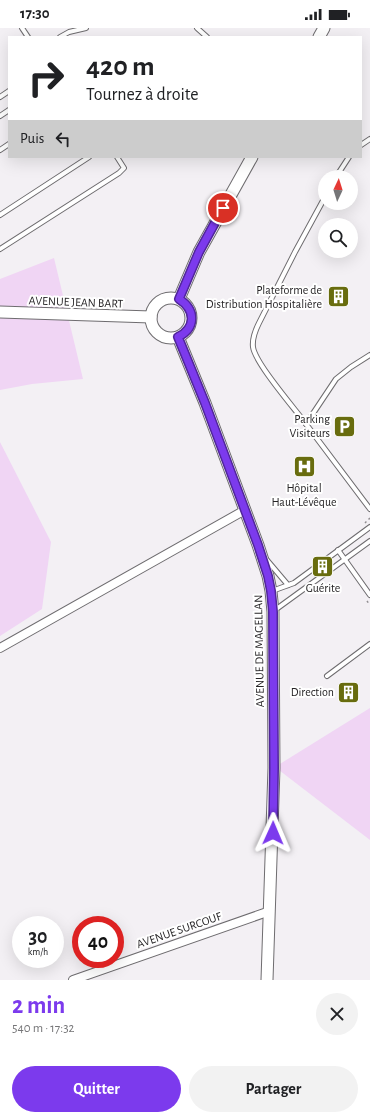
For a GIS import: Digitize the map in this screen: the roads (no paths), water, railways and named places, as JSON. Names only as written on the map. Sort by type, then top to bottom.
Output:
[{"type":"street","points":[[179,299],[199,252],[251,158]]},
{"type":"street","points":[[173,298],[179,299],[185,303],[192,315],[189,329],[178,337],[165,337],[159,334],[155,329],[151,317],[156,305],[161,301],[173,298]]},
{"type":"street","name":"AVENUE JEAN BART","points":[[0,312],[151,317]]},
{"type":"street","name":"AVENUE DE MAGELLAN","points":[[178,337],[205,403],[261,552],[271,591],[273,612],[274,768],[267,980]]},
{"type":"street","points":[[0,648],[245,510]]},
{"type":"street","name":"AVENUE SURCOUF","points":[[73,980],[270,911]]},
{"type":"lane","points":[[62,36],[70,32],[86,28]]},
{"type":"lane","points":[[197,28],[206,36]]},
{"type":"lane","points":[[362,145],[370,139]]},
{"type":"lane","points":[[0,215],[87,158]]},
{"type":"lane","points":[[0,249],[119,173],[124,168],[118,158]]},
{"type":"lane","points":[[341,170],[348,158]]},
{"type":"lane","points":[[318,210],[259,323],[254,334],[253,349],[262,366],[370,509]]},
{"type":"lane","points":[[306,424],[336,379],[370,355]]},
{"type":"lane","points":[[271,591],[294,583],[370,527]]},
{"type":"lane","points":[[273,612],[370,541]]},
{"type":"lane","points":[[338,550],[370,595]]},
{"type":"lane","points":[[261,552],[288,585]]},
{"type":"lane","points":[[327,676],[370,644]]},
{"type":"place","name":"Plateforme de Distribution Hospitalière","points":[[338,297]]},
{"type":"place","name":"Parking Visiteurs","points":[[345,426]]},
{"type":"place","name":"Hôpital Haut-Lévêque","points":[[304,467]]},
{"type":"place","name":"Guérite","points":[[323,567]]},
{"type":"place","name":"Direction","points":[[349,692]]}]
